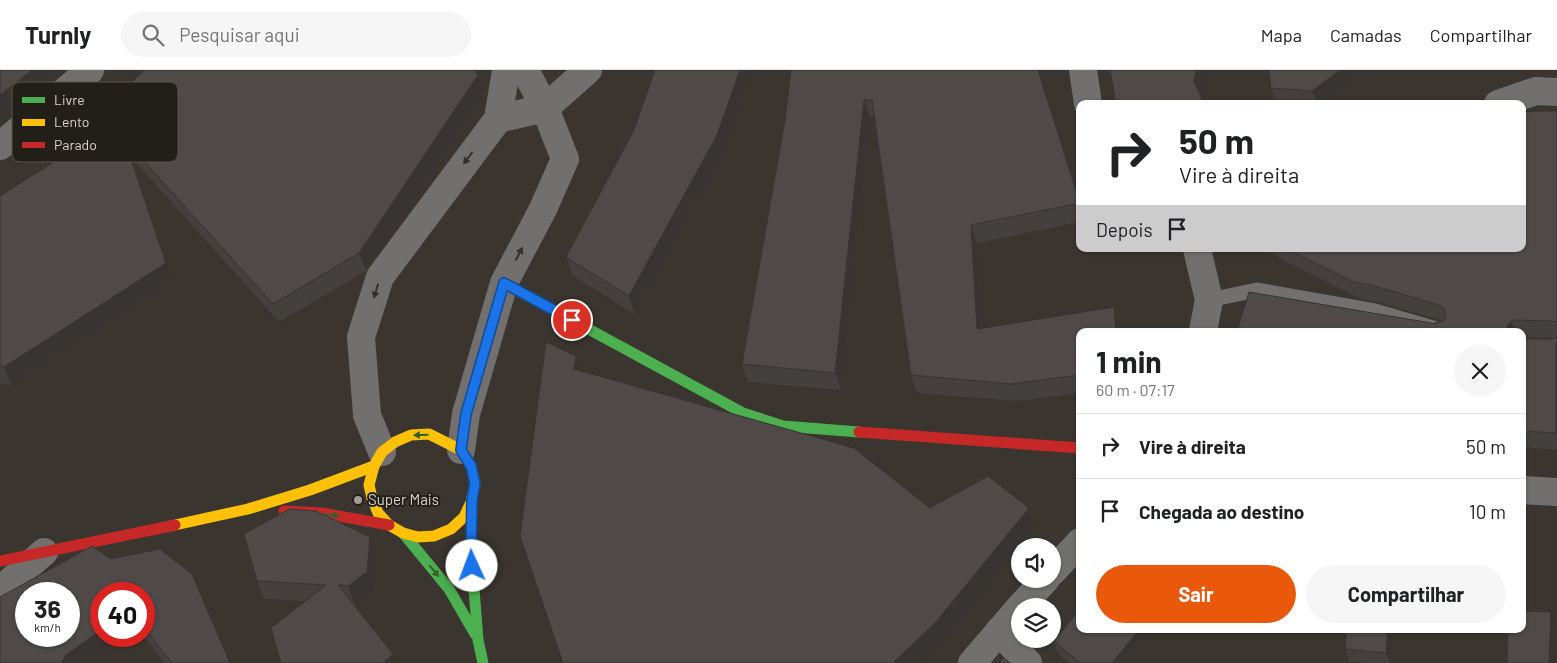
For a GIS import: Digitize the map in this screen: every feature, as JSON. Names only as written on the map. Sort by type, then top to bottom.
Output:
[{"type":"street","points":[[76,82],[90,70]]},
{"type":"street","points":[[472,500],[464,517],[451,529],[434,536],[418,537],[403,533],[389,525],[378,513],[369,485],[378,459],[367,415],[361,337],[380,277],[498,119],[506,70]]},
{"type":"street","points":[[461,450],[466,414],[504,283],[543,209],[565,159],[545,108],[525,70]]},
{"type":"street","points":[[498,119],[545,108],[588,70]]},
{"type":"street","points":[[1083,70],[1087,100]]},
{"type":"street","points":[[1510,100],[1536,91],[1557,92]]},
{"type":"street","points":[[0,146],[12,136]]},
{"type":"street","points":[[1198,252],[1209,300],[1204,328]]},
{"type":"street","points":[[504,283],[743,413],[783,426],[1076,448]]},
{"type":"street","points":[[0,561],[248,509],[310,490],[378,459],[395,442],[412,435],[430,434],[461,450],[471,466],[475,483],[472,500],[471,551],[478,640],[483,663]]},
{"type":"street","points":[[1526,490],[1557,492]]},
{"type":"street","points":[[248,509],[322,513],[389,525]]},
{"type":"street","points":[[403,533],[449,589],[478,640]]},
{"type":"street","points":[[1061,562],[1076,546]]},
{"type":"street","points":[[0,592],[44,552]]},
{"type":"street","points":[[1028,598],[1038,588]]},
{"type":"street","points":[[972,663],[1011,617]]},
{"type":"street","points":[[999,631],[1028,663]]},
{"type":"lane","points":[[1209,300],[1257,290],[1375,311],[1433,328]]},
{"type":"building","points":[[0,70],[32,70],[17,82],[12,82],[12,86],[0,95]]},
{"type":"building","points":[[144,70],[474,70],[478,75],[359,253],[273,304],[145,162],[178,162],[178,82],[132,82]]},
{"type":"building","points":[[655,70],[740,70],[717,135],[629,296],[566,257],[634,130]]},
{"type":"building","points":[[791,70],[1038,70],[1076,190],[1076,204],[971,225],[977,329],[1114,307],[1116,328],[1076,328],[1076,376],[1011,384],[911,375],[872,100],[864,100],[835,373],[742,364],[785,120]]},
{"type":"building","points":[[1110,70],[1196,70],[1194,81],[1202,100],[1115,100]]},
{"type":"building","points":[[1269,70],[1340,70],[1312,91],[1271,88]]},
{"type":"building","points":[[1557,111],[1557,324],[1551,321],[1516,320],[1511,321],[1508,328],[1238,328],[1249,292],[1437,324],[1435,323],[1443,321],[1446,316],[1444,308],[1439,305],[1371,285],[1354,282],[1294,252],[1526,252],[1526,112]]},
{"type":"building","points":[[54,162],[132,162],[166,263],[4,367],[0,366],[0,196]]},
{"type":"building","points":[[1557,337],[1556,433],[1526,431],[1526,339],[1551,339]]},
{"type":"building","points":[[546,342],[576,356],[574,369],[854,448],[930,508],[988,476],[1029,508],[936,622],[893,663],[563,663],[520,536]]},
{"type":"building","points":[[289,509],[316,511],[370,537],[367,572],[348,586],[338,585],[393,654],[383,663],[281,663],[271,628],[326,585],[257,581],[244,534]]},
{"type":"building","points":[[92,546],[111,559],[160,549],[192,574],[230,663],[172,663],[155,641],[155,582],[90,582],[90,638],[80,645],[80,582],[27,582]]},
{"type":"building","points":[[15,589],[15,647],[77,647],[66,655],[61,663],[0,663],[0,597]]},
{"type":"building","points":[[1526,611],[1551,612],[1549,663],[1507,663],[1508,633],[1526,633]]},
{"type":"building","points":[[1076,614],[1076,633],[1137,633],[1112,663],[1080,663],[1061,647],[1061,632]]},
{"type":"building","points":[[1347,633],[1388,633],[1386,653],[1345,649]]},
{"type":"building","points":[[1004,658],[1010,663],[999,663]]},
{"type":"traffic: fast","points":[[504,283],[743,413],[783,426],[859,432]]},
{"type":"traffic: fast","points":[[472,498],[471,551],[478,640],[483,663]]},
{"type":"traffic: fast","points":[[403,533],[449,589],[475,634]]},
{"type":"traffic: slow","points":[[472,498],[475,483],[471,466],[461,450],[429,434],[411,435],[395,442],[382,452],[374,466],[369,485],[378,513],[389,525],[403,533],[418,537],[434,536],[451,529],[464,517],[472,500]]},
{"type":"traffic: slow","points":[[175,525],[248,509],[310,490],[374,466]]},
{"type":"traffic: jam","points":[[859,432],[1076,448]]},
{"type":"traffic: jam","points":[[284,511],[322,513],[389,525]]},
{"type":"traffic: jam","points":[[0,561],[175,525]]},
{"type":"place","name":"Super Mais","points":[[358,500]]},
{"type":"route","points":[[472,566],[472,500],[475,483],[471,466],[461,450],[466,414],[504,283],[572,320]]}]
